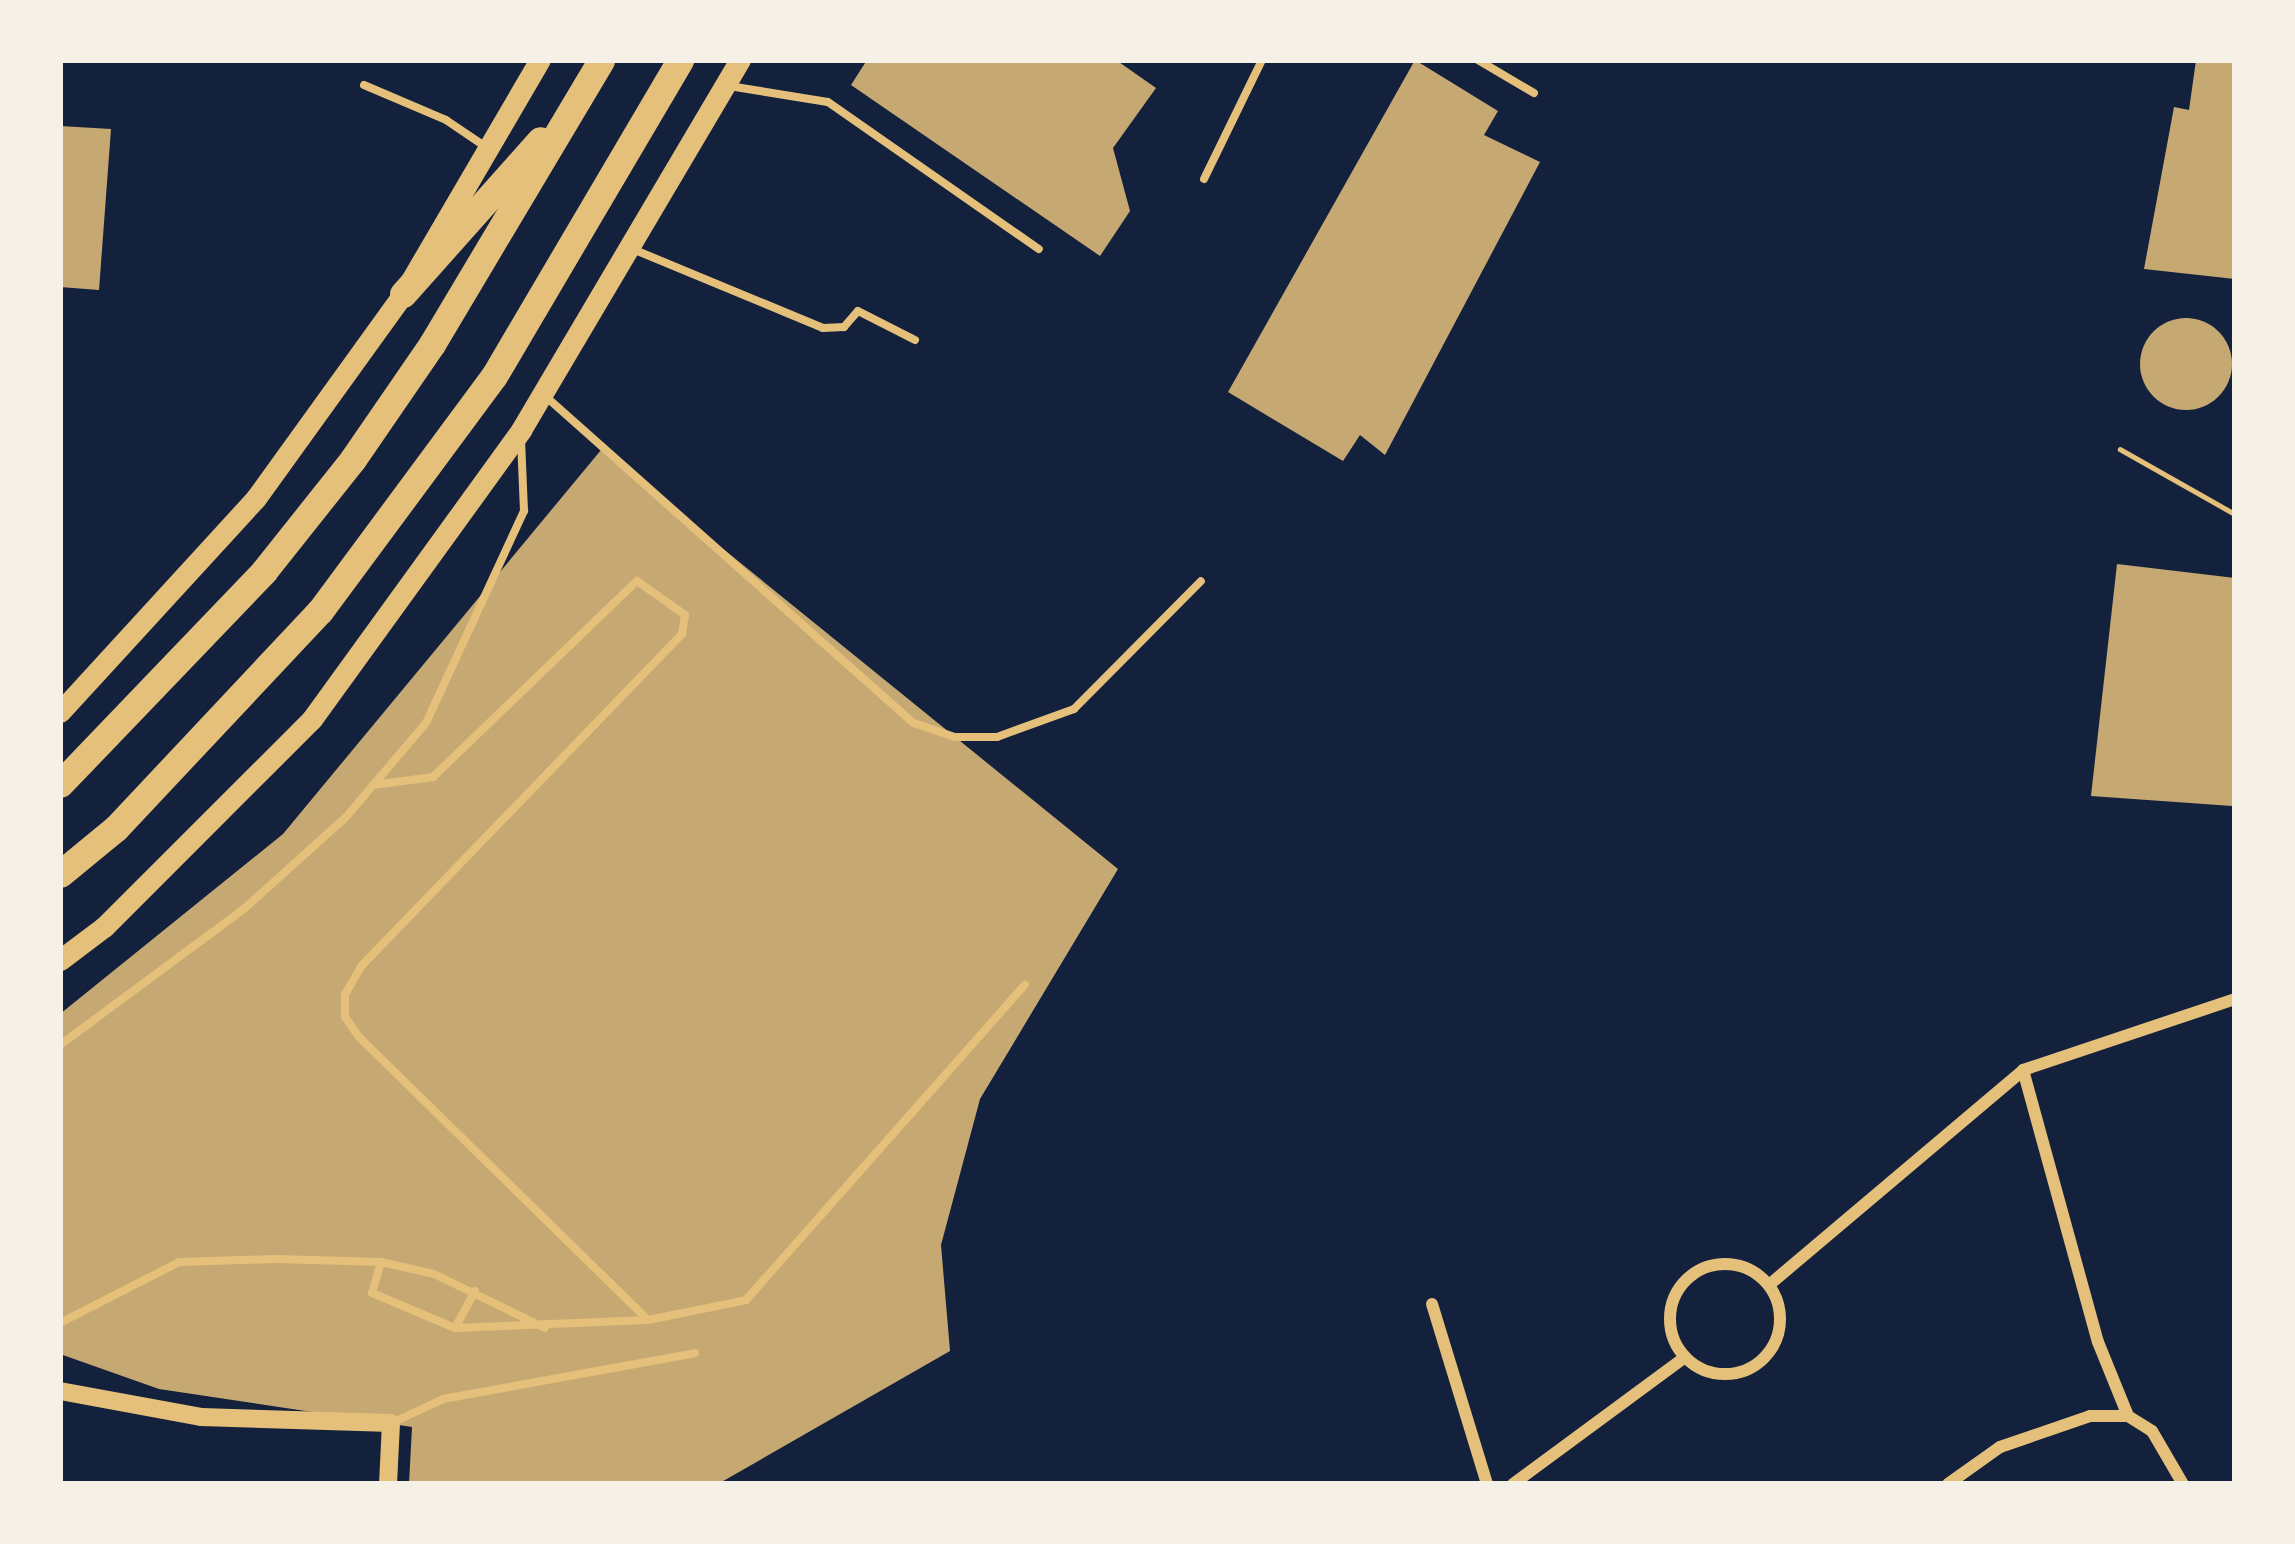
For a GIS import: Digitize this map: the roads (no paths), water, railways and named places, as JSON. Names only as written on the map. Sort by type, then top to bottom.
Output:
[{"type":"highway","points":[[60,874],[116,828],[320,611],[494,376],[680,60]]},
{"type":"highway","points":[[403,294],[596,68]]},
{"type":"highway","points":[[60,784],[264,571],[353,459],[432,344],[596,68]]},
{"type":"main road","points":[[60,712],[256,498],[403,294],[540,60]]},
{"type":"main road","points":[[60,960],[104,928],[313,719],[521,430],[740,60]]},
{"type":"street","points":[[1768,1285],[2024,1070],[2235,999]]},
{"type":"street","points":[[2024,1070],[2098,1342],[2128,1416]]},
{"type":"street","points":[[1736,1265],[1768,1285],[1780,1317],[1778,1336],[1755,1366],[1719,1374],[1685,1357],[1670,1324],[1680,1287],[1694,1274],[1736,1265]]},
{"type":"street","points":[[1432,1304],[1487,1484]]},
{"type":"street","points":[[1513,1484],[1685,1357]]},
{"type":"street","points":[[60,1390],[201,1417],[391,1424],[388,1484]]},
{"type":"street","points":[[1948,1484],[2000,1447],[2090,1416],[2128,1416],[2152,1431],[2183,1484]]},
{"type":"lane","points":[[1204,179],[1262,60]]},
{"type":"lane","points":[[1478,60],[1534,93]]},
{"type":"lane","points":[[364,85],[446,120],[487,148]]},
{"type":"lane","points":[[725,86],[828,102],[1039,250]]},
{"type":"lane","points":[[629,248],[823,328],[844,327],[858,311],[915,340]]},
{"type":"lane","points":[[543,394],[914,722],[956,737],[997,737],[1074,709],[1201,580]]},
{"type":"lane","points":[[60,1046],[244,908],[373,785],[426,723],[524,511],[521,430]]},
{"type":"lane","points":[[373,785],[434,777],[637,581],[685,615],[682,634],[362,965],[345,994],[345,1016],[359,1037],[648,1320]]},
{"type":"lane","points":[[381,1262],[372,1293],[455,1328],[548,1329],[648,1320],[746,1300],[1025,985]]},
{"type":"lane","points":[[60,1323],[179,1262],[381,1262],[475,1291],[548,1329]]},
{"type":"lane","points":[[455,1328],[475,1291]]},
{"type":"lane","points":[[391,1424],[443,1399],[695,1353]]}]
